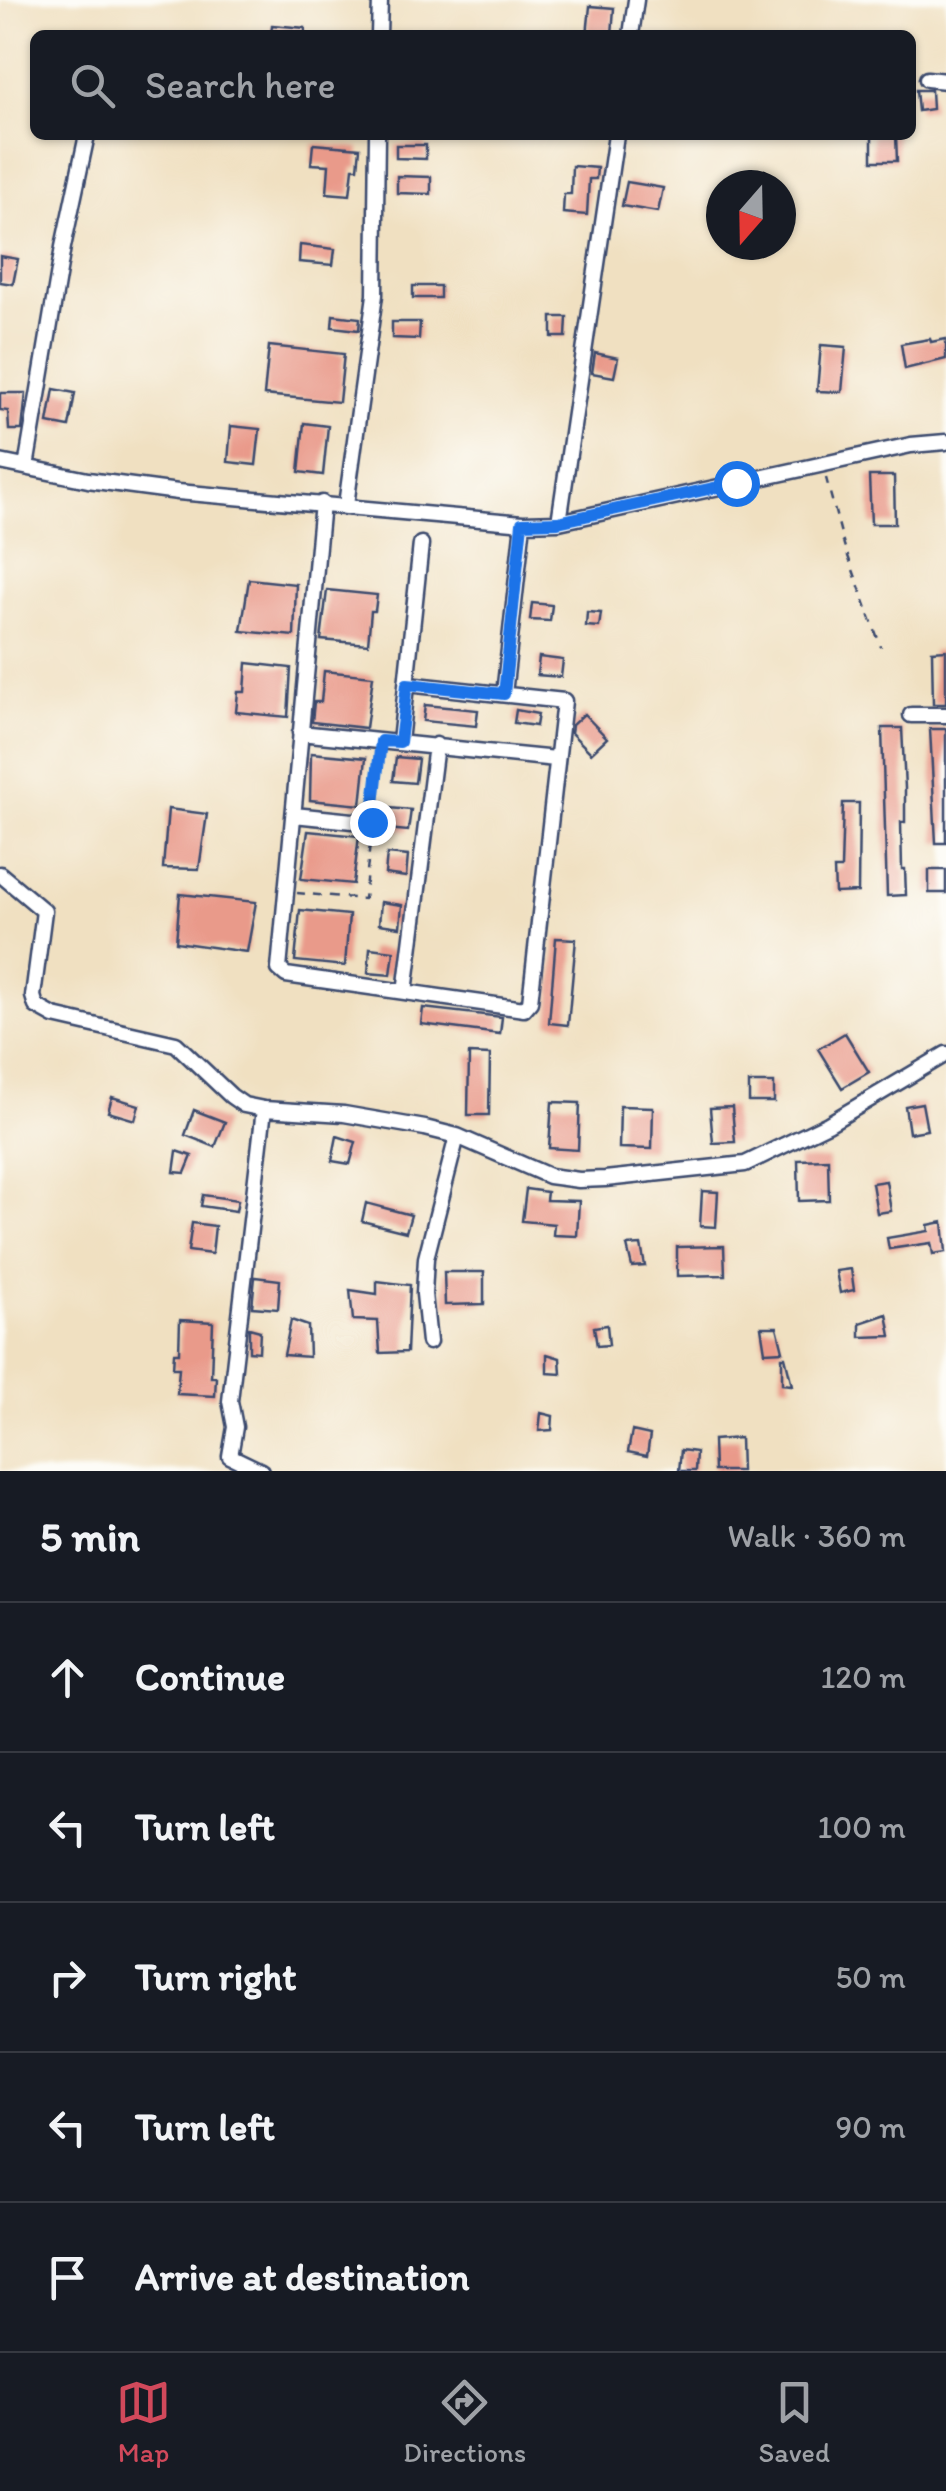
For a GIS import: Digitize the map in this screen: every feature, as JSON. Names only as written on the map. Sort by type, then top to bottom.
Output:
[{"type":"street","points":[[379,30],[380,0]]},
{"type":"street","points":[[632,30],[636,0]]},
{"type":"street","points":[[927,79],[946,81]]},
{"type":"street","points":[[26,467],[63,247],[86,140]]},
{"type":"street","points":[[346,505],[375,295],[377,140]]},
{"type":"street","points":[[558,522],[615,140]]},
{"type":"street","points":[[0,462],[88,480],[178,492],[522,523],[558,522],[910,445],[946,442]]},
{"type":"street","points":[[322,504],[279,967],[282,972],[521,1009],[529,1005],[564,702],[407,684]]},
{"type":"street","points":[[504,694],[522,523]]},
{"type":"street","points":[[400,742],[421,544]]},
{"type":"street","points":[[911,715],[946,715]]},
{"type":"street","points":[[300,733],[556,759]]},
{"type":"street","points":[[405,992],[436,746]]},
{"type":"street","points":[[294,815],[372,822]]},
{"type":"street","points":[[0,874],[44,911],[33,996],[40,1010],[176,1044],[244,1105],[264,1110],[344,1114],[456,1136],[562,1179],[605,1180],[736,1166],[828,1124],[946,1054]]},
{"type":"street","points":[[260,1471],[230,1456],[235,1426],[230,1401],[264,1110]]},
{"type":"street","points":[[429,1342],[424,1294],[426,1258],[456,1136]]},
{"type":"path","points":[[824,463],[844,545],[881,647]]},
{"type":"path","points":[[286,892],[364,899],[381,741]]},
{"type":"building","points":[[590,6],[614,8],[612,30],[588,30]]},
{"type":"building","points":[[272,25],[305,28],[305,30],[272,30]]},
{"type":"building","points":[[916,90],[931,90],[932,109],[918,111]]},
{"type":"building","points":[[872,140],[896,140],[897,161],[872,161]]},
{"type":"building","points":[[313,144],[360,148],[350,195],[327,193],[329,165],[311,164]]},
{"type":"building","points":[[396,145],[426,145],[426,159],[396,158]]},
{"type":"building","points":[[572,166],[597,168],[596,179],[589,179],[587,215],[563,213],[564,194],[571,194]]},
{"type":"building","points":[[397,176],[431,177],[431,194],[397,193]]},
{"type":"building","points":[[627,182],[663,188],[658,212],[622,206]]},
{"type":"building","points":[[300,245],[335,249],[333,265],[299,262]]},
{"type":"building","points":[[0,256],[18,259],[13,284],[0,282]]},
{"type":"building","points":[[413,286],[440,286],[440,298],[413,298]]},
{"type":"building","points":[[333,315],[360,318],[359,330],[332,327]]},
{"type":"building","points":[[552,317],[567,317],[566,337],[552,337]]},
{"type":"building","points":[[392,322],[420,322],[419,339],[392,338]]},
{"type":"building","points":[[946,339],[946,359],[905,369],[901,344]]},
{"type":"building","points":[[821,345],[846,347],[842,392],[817,391]]},
{"type":"building","points":[[269,346],[344,354],[339,402],[264,395]]},
{"type":"building","points":[[595,353],[618,358],[614,377],[592,373]]},
{"type":"building","points":[[54,389],[75,393],[69,427],[48,423]]},
{"type":"building","points":[[0,393],[26,393],[22,430],[9,430],[8,411],[0,410]]},
{"type":"building","points":[[304,423],[328,426],[323,475],[299,472]]},
{"type":"building","points":[[231,426],[260,429],[256,465],[228,462]]},
{"type":"building","points":[[869,476],[894,476],[895,524],[871,524]]},
{"type":"building","points":[[249,579],[296,584],[294,636],[241,631]]},
{"type":"building","points":[[327,590],[377,595],[375,611],[371,611],[368,644],[321,640]]},
{"type":"building","points":[[532,603],[552,605],[550,621],[530,620]]},
{"type":"building","points":[[587,612],[601,613],[599,627],[586,626]]},
{"type":"building","points":[[946,650],[946,704],[933,704],[932,651]]},
{"type":"building","points":[[539,657],[563,660],[561,677],[537,675]]},
{"type":"building","points":[[247,663],[291,668],[288,717],[236,712],[238,692],[245,692]]},
{"type":"building","points":[[324,671],[373,676],[366,728],[312,722],[314,702],[321,702]]},
{"type":"building","points":[[425,705],[478,710],[476,726],[423,721]]},
{"type":"building","points":[[516,710],[538,714],[536,726],[514,723]]},
{"type":"building","points":[[584,714],[607,738],[591,753],[571,733],[572,725]]},
{"type":"building","points":[[882,728],[902,728],[902,869],[906,895],[887,896]]},
{"type":"building","points":[[930,729],[946,729],[946,843],[936,843]]},
{"type":"building","points":[[311,753],[366,758],[361,805],[310,800]]},
{"type":"building","points":[[396,757],[418,759],[415,783],[393,781]]},
{"type":"building","points":[[843,803],[859,803],[858,892],[835,893],[834,869],[841,869]]},
{"type":"building","points":[[389,808],[411,810],[408,831],[387,829]]},
{"type":"building","points":[[168,809],[207,814],[199,869],[163,868]]},
{"type":"building","points":[[308,831],[359,836],[353,884],[301,879]]},
{"type":"building","points":[[387,854],[408,856],[406,877],[385,874]]},
{"type":"building","points":[[929,870],[946,870],[946,893],[929,893]]},
{"type":"building","points":[[180,894],[256,902],[247,952],[176,942]]},
{"type":"building","points":[[381,902],[402,905],[400,927],[379,924]]},
{"type":"building","points":[[300,910],[349,915],[345,966],[295,961]]},
{"type":"building","points":[[556,938],[576,939],[568,1025],[549,1023]]},
{"type":"building","points":[[370,948],[394,951],[391,975],[368,973]]},
{"type":"building","points":[[423,1008],[502,1017],[500,1034],[421,1024]]},
{"type":"building","points":[[845,1033],[869,1072],[842,1088],[818,1049]]},
{"type":"building","points":[[469,1054],[490,1055],[489,1115],[468,1115]]},
{"type":"building","points":[[749,1083],[774,1083],[774,1102],[749,1102]]},
{"type":"building","points":[[112,1097],[139,1105],[135,1120],[108,1112]]},
{"type":"building","points":[[552,1102],[580,1103],[578,1150],[549,1148]]},
{"type":"building","points":[[922,1103],[927,1130],[909,1133],[905,1106]]},
{"type":"building","points":[[620,1106],[653,1107],[652,1149],[619,1148]]},
{"type":"building","points":[[732,1107],[735,1142],[713,1143],[710,1108]]},
{"type":"building","points":[[194,1110],[225,1122],[215,1147],[185,1135]]},
{"type":"building","points":[[337,1136],[356,1142],[350,1164],[332,1161]]},
{"type":"building","points":[[177,1151],[192,1156],[185,1173],[174,1172]]},
{"type":"building","points":[[828,1159],[829,1200],[799,1201],[798,1160]]},
{"type":"building","points":[[886,1181],[891,1211],[877,1213],[872,1183]]},
{"type":"building","points":[[526,1189],[547,1192],[546,1200],[579,1201],[577,1236],[553,1235],[554,1224],[522,1221]]},
{"type":"building","points":[[702,1191],[718,1192],[716,1227],[700,1226]]},
{"type":"building","points":[[203,1195],[238,1200],[236,1211],[201,1206]]},
{"type":"building","points":[[366,1203],[411,1215],[406,1232],[362,1221]]},
{"type":"building","points":[[943,1222],[946,1252],[933,1254],[931,1243],[889,1249],[887,1238],[929,1231],[928,1225]]},
{"type":"building","points":[[192,1223],[215,1226],[212,1254],[188,1251]]},
{"type":"building","points":[[641,1245],[645,1266],[632,1267],[627,1246]]},
{"type":"building","points":[[724,1246],[725,1275],[677,1276],[677,1247]]},
{"type":"building","points":[[851,1269],[854,1290],[840,1293],[836,1271]]},
{"type":"building","points":[[444,1272],[484,1272],[484,1304],[445,1305]]},
{"type":"building","points":[[255,1277],[280,1280],[278,1309],[252,1307]]},
{"type":"building","points":[[377,1281],[410,1285],[407,1352],[380,1353],[378,1321],[353,1320],[350,1290],[377,1294]]},
{"type":"building","points":[[887,1314],[891,1336],[860,1337],[860,1323]]},
{"type":"building","points":[[180,1320],[213,1322],[211,1377],[216,1377],[215,1396],[177,1394],[179,1368],[173,1368],[174,1353],[179,1353]]},
{"type":"building","points":[[291,1320],[308,1326],[309,1357],[284,1355]]},
{"type":"building","points":[[607,1325],[609,1345],[597,1346],[594,1327]]},
{"type":"building","points":[[761,1327],[777,1327],[783,1351],[765,1352]]},
{"type":"building","points":[[249,1328],[260,1331],[259,1352],[249,1351]]},
{"type":"building","points":[[547,1354],[560,1358],[561,1374],[547,1373]]},
{"type":"building","points":[[785,1357],[792,1385],[782,1384]]},
{"type":"building","points":[[541,1413],[553,1416],[552,1430],[539,1431]]},
{"type":"building","points":[[632,1431],[650,1435],[647,1456],[628,1452]]},
{"type":"building","points":[[740,1438],[741,1471],[714,1471],[713,1440]]},
{"type":"building","points":[[681,1450],[696,1452],[695,1471],[679,1471]]},
{"type":"route","points":[[372,822],[381,741],[400,742],[407,684],[504,694],[522,523],[558,522],[736,483]]}]
